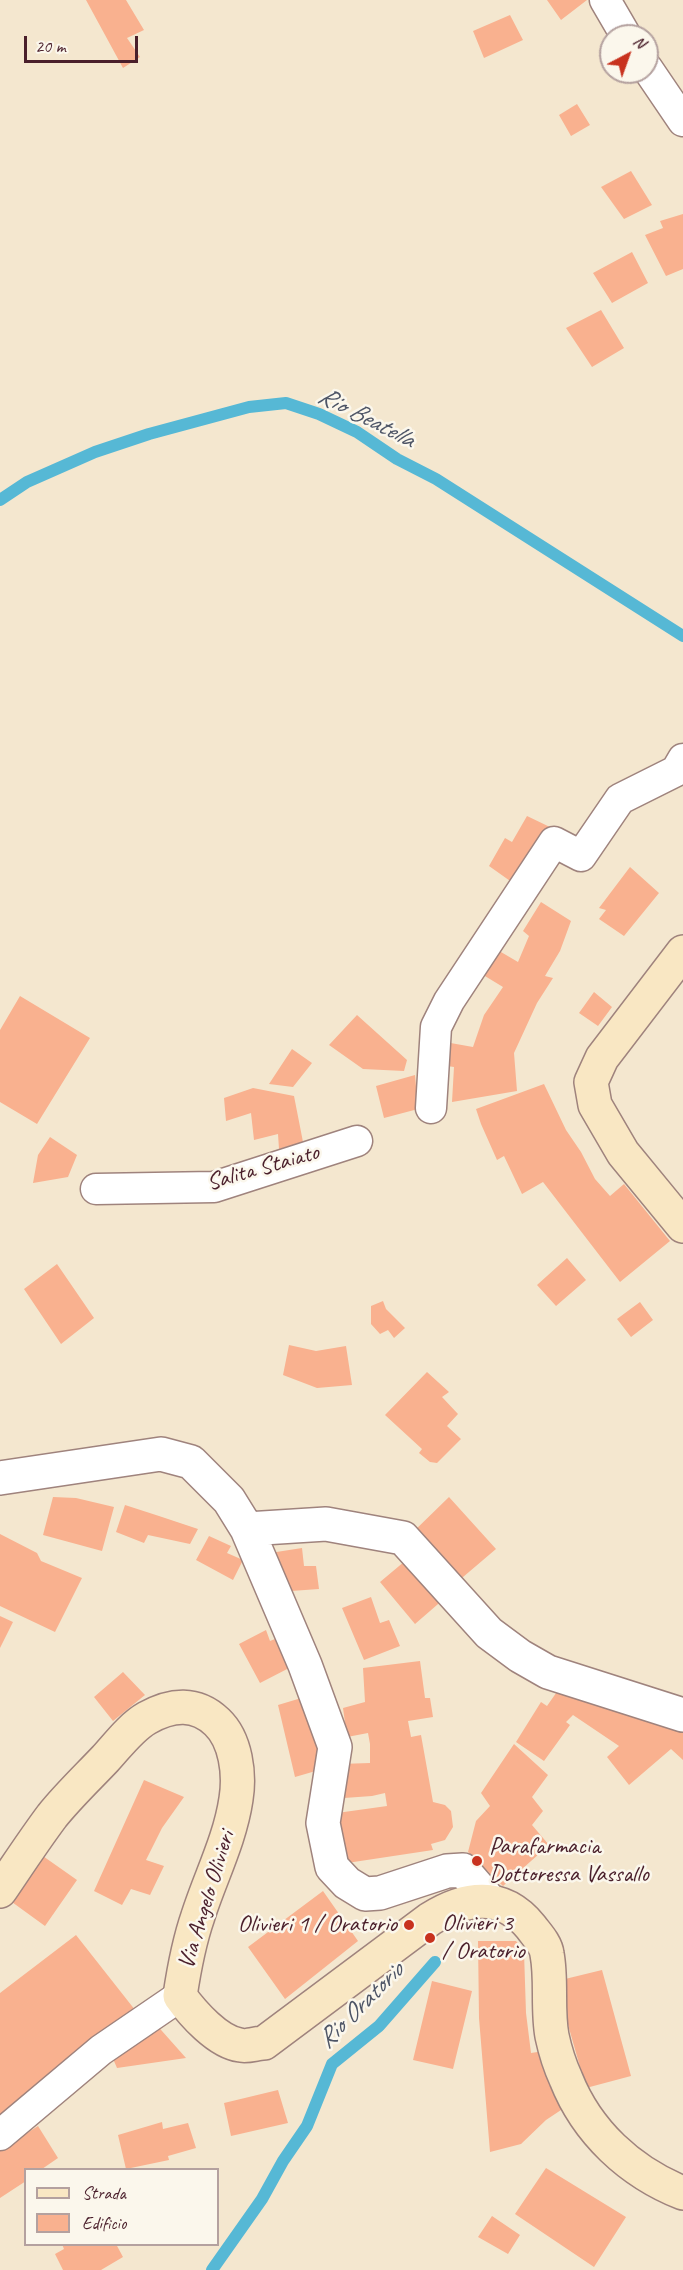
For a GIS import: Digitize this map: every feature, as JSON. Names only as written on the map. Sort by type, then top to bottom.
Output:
[{"type":"main road","points":[[683,952],[602,1058],[591,1082],[595,1105],[623,1153],[683,1226]]},
{"type":"main road","name":"Via Angelo Olivieri","points":[[0,1891],[53,1815],[120,1742],[145,1719],[168,1708],[189,1706],[208,1713],[223,1728],[232,1747],[236,1763],[236,1799],[222,1850],[198,1917],[184,1968],[180,1996],[213,2032],[240,2045],[264,2043],[430,1919],[448,1908],[467,1902],[489,1900]]},
{"type":"main road","points":[[489,1900],[506,1906],[524,1919],[547,1951],[552,2035],[566,2079],[588,2121],[623,2159],[665,2186],[683,2193]]},
{"type":"street","points":[[605,0],[619,24]]},
{"type":"street","points":[[658,84],[683,121]]},
{"type":"street","points":[[431,1108],[436,1027],[449,1000],[554,842],[581,856],[620,799],[675,771],[683,759]]},
{"type":"street","name":"Salita Staiato","points":[[96,1189],[214,1187],[357,1141]]},
{"type":"street","points":[[0,1478],[161,1454],[191,1462],[228,1500],[247,1529],[305,1665],[335,1747],[323,1823],[332,1867],[347,1883],[365,1894],[380,1893],[447,1871],[463,1870],[489,1900]]},
{"type":"street","points":[[247,1529],[326,1524],[403,1538],[489,1633],[520,1656],[548,1672],[683,1714]]},
{"type":"street","points":[[0,2135],[101,2050],[180,1996]]},
{"type":"building","points":[[86,0],[126,0],[144,30],[127,38],[140,57],[123,68]]},
{"type":"building","points":[[547,0],[587,0],[561,20]]},
{"type":"building","points":[[510,15],[523,40],[484,58],[473,31]]},
{"type":"building","points":[[577,104],[590,125],[571,136],[559,115]]},
{"type":"building","points":[[631,171],[652,205],[624,219],[601,187]]},
{"type":"building","points":[[683,214],[683,269],[666,276],[645,235],[663,228],[660,221]]},
{"type":"building","points":[[632,252],[648,283],[612,303],[593,273]]},
{"type":"building","points":[[601,310],[624,348],[592,367],[566,328]]},
{"type":"building","points":[[527,816],[552,828],[513,883],[489,866],[505,838],[512,842]]},
{"type":"building","points":[[630,867],[659,893],[624,936],[599,919],[606,910],[599,908]]},
{"type":"building","points":[[541,902],[571,921],[560,951],[545,976],[553,978],[537,1003],[514,1053],[517,1091],[452,1102],[454,1067],[440,1065],[445,1042],[473,1047],[484,1015],[503,987],[475,970],[489,945],[518,962],[529,936],[523,931]]},
{"type":"building","points":[[594,992],[612,1007],[598,1026],[579,1013]]},
{"type":"building","points":[[20,996],[90,1038],[37,1124],[0,1102],[0,1030]]},
{"type":"building","points":[[357,1015],[407,1060],[404,1071],[363,1069],[329,1045]]},
{"type":"building","points":[[292,1049],[312,1063],[293,1087],[269,1084]]},
{"type":"building","points":[[415,1075],[418,1109],[384,1118],[376,1086]]},
{"type":"building","points":[[544,1084],[566,1130],[595,1179],[610,1196],[624,1184],[670,1241],[620,1282],[543,1182],[522,1194],[504,1156],[497,1160],[481,1124],[476,1109]]},
{"type":"building","points":[[253,1088],[294,1096],[303,1142],[279,1149],[278,1134],[254,1140],[251,1113],[226,1121],[224,1098]]},
{"type":"building","points":[[50,1137],[77,1155],[68,1177],[33,1183],[38,1155]]},
{"type":"building","points":[[567,1258],[586,1280],[556,1306],[537,1285]]},
{"type":"building","points":[[57,1264],[94,1318],[61,1344],[24,1289]]},
{"type":"building","points":[[383,1301],[386,1309],[405,1328],[394,1338],[388,1330],[380,1334],[371,1324],[371,1306]]},
{"type":"building","points":[[640,1302],[653,1320],[631,1337],[617,1319]]},
{"type":"building","points":[[289,1345],[316,1351],[346,1346],[352,1385],[317,1388],[283,1375]]},
{"type":"building","points":[[427,1372],[449,1392],[442,1397],[458,1414],[447,1426],[461,1439],[437,1463],[430,1462],[419,1453],[422,1449],[385,1415]]},
{"type":"building","points":[[53,1497],[76,1498],[114,1507],[102,1551],[43,1535]]},
{"type":"building","points":[[449,1497],[496,1549],[456,1583],[410,1535]]},
{"type":"building","points":[[125,1505],[198,1529],[190,1544],[148,1535],[144,1543],[116,1532]]},
{"type":"building","points":[[0,1534],[37,1553],[41,1561],[82,1578],[55,1632],[0,1606]]},
{"type":"building","points":[[209,1536],[231,1546],[227,1553],[243,1560],[233,1580],[196,1560]]},
{"type":"building","points":[[302,1548],[304,1566],[316,1566],[319,1589],[277,1592],[270,1553]]},
{"type":"building","points":[[411,1556],[445,1598],[415,1624],[380,1582]]},
{"type":"building","points":[[371,1597],[380,1623],[389,1620],[400,1646],[364,1660],[342,1608]]},
{"type":"building","points":[[0,1616],[13,1622],[0,1648]]},
{"type":"building","points":[[266,1630],[270,1641],[280,1637],[291,1667],[260,1683],[239,1644]]},
{"type":"building","points":[[420,1661],[425,1698],[430,1698],[433,1717],[408,1721],[411,1737],[421,1735],[433,1802],[445,1805],[451,1811],[453,1827],[445,1840],[431,1844],[433,1850],[347,1863],[337,1813],[387,1806],[385,1793],[344,1798],[340,1764],[370,1763],[370,1744],[368,1733],[347,1737],[343,1708],[365,1702],[363,1668]]},
{"type":"building","points":[[123,1672],[145,1695],[113,1721],[94,1697]]},
{"type":"building","points":[[561,1686],[683,1720],[683,1760],[671,1749],[629,1785],[607,1757],[619,1746],[573,1715],[566,1722],[570,1725],[544,1761],[516,1742],[541,1702],[547,1706]]},
{"type":"building","points":[[308,1696],[326,1768],[295,1777],[278,1705]]},
{"type":"building","points":[[514,1744],[548,1775],[532,1797],[543,1811],[532,1825],[549,1845],[503,1886],[468,1852],[476,1821],[490,1806],[481,1793]]},
{"type":"building","points":[[144,1780],[184,1797],[162,1828],[146,1860],[164,1866],[150,1895],[131,1889],[122,1905],[94,1891]]},
{"type":"building","points":[[40,1854],[77,1880],[45,1926],[5,1897]]},
{"type":"building","points":[[323,1891],[358,1941],[285,1999],[248,1947]]},
{"type":"building","points":[[76,1935],[139,2015],[0,2126],[0,1993]]},
{"type":"building","points":[[478,1941],[516,1941],[524,1952],[526,2013],[531,2053],[544,2051],[564,2108],[546,2120],[521,2144],[490,2152],[479,2018]]},
{"type":"building","points":[[602,1970],[631,2076],[586,2088],[565,2014],[561,1980]]},
{"type":"building","points":[[432,1981],[472,1991],[453,2069],[413,2060]]},
{"type":"building","points":[[154,2022],[186,2058],[117,2068],[111,2054]]},
{"type":"building","points":[[278,2090],[288,2123],[231,2136],[224,2103]]},
{"type":"building","points":[[162,2122],[163,2129],[188,2123],[196,2148],[168,2156],[169,2160],[126,2168],[118,2135]]},
{"type":"building","points":[[38,2126],[58,2158],[43,2168],[24,2168],[24,2182],[0,2198],[0,2148],[1,2150]]},
{"type":"building","points":[[546,2168],[626,2217],[594,2267],[515,2214]]},
{"type":"building","points":[[492,2216],[520,2235],[508,2254],[478,2237]]},
{"type":"building","points":[[63,2246],[117,2246],[123,2257],[101,2270],[63,2270],[55,2254],[64,2249]]},
{"type":"waterway","name":"Rio Beatella","points":[[0,500],[27,482],[95,452],[149,434],[249,407],[286,403],[319,414],[357,432],[397,459],[436,479],[683,636]]},
{"type":"waterway","name":"Rio Oratorio","points":[[212,2270],[262,2199],[283,2161],[307,2126],[332,2064],[379,2026],[435,1962]]},
{"type":"place","name":"Parafarmacia Dottoressa Vassallo","points":[[477,1861]]},
{"type":"place","name":"Olivieri 1 / Oratorio","points":[[409,1925]]},
{"type":"place","name":"Olivieri 3 / Oratorio","points":[[430,1938]]}]
